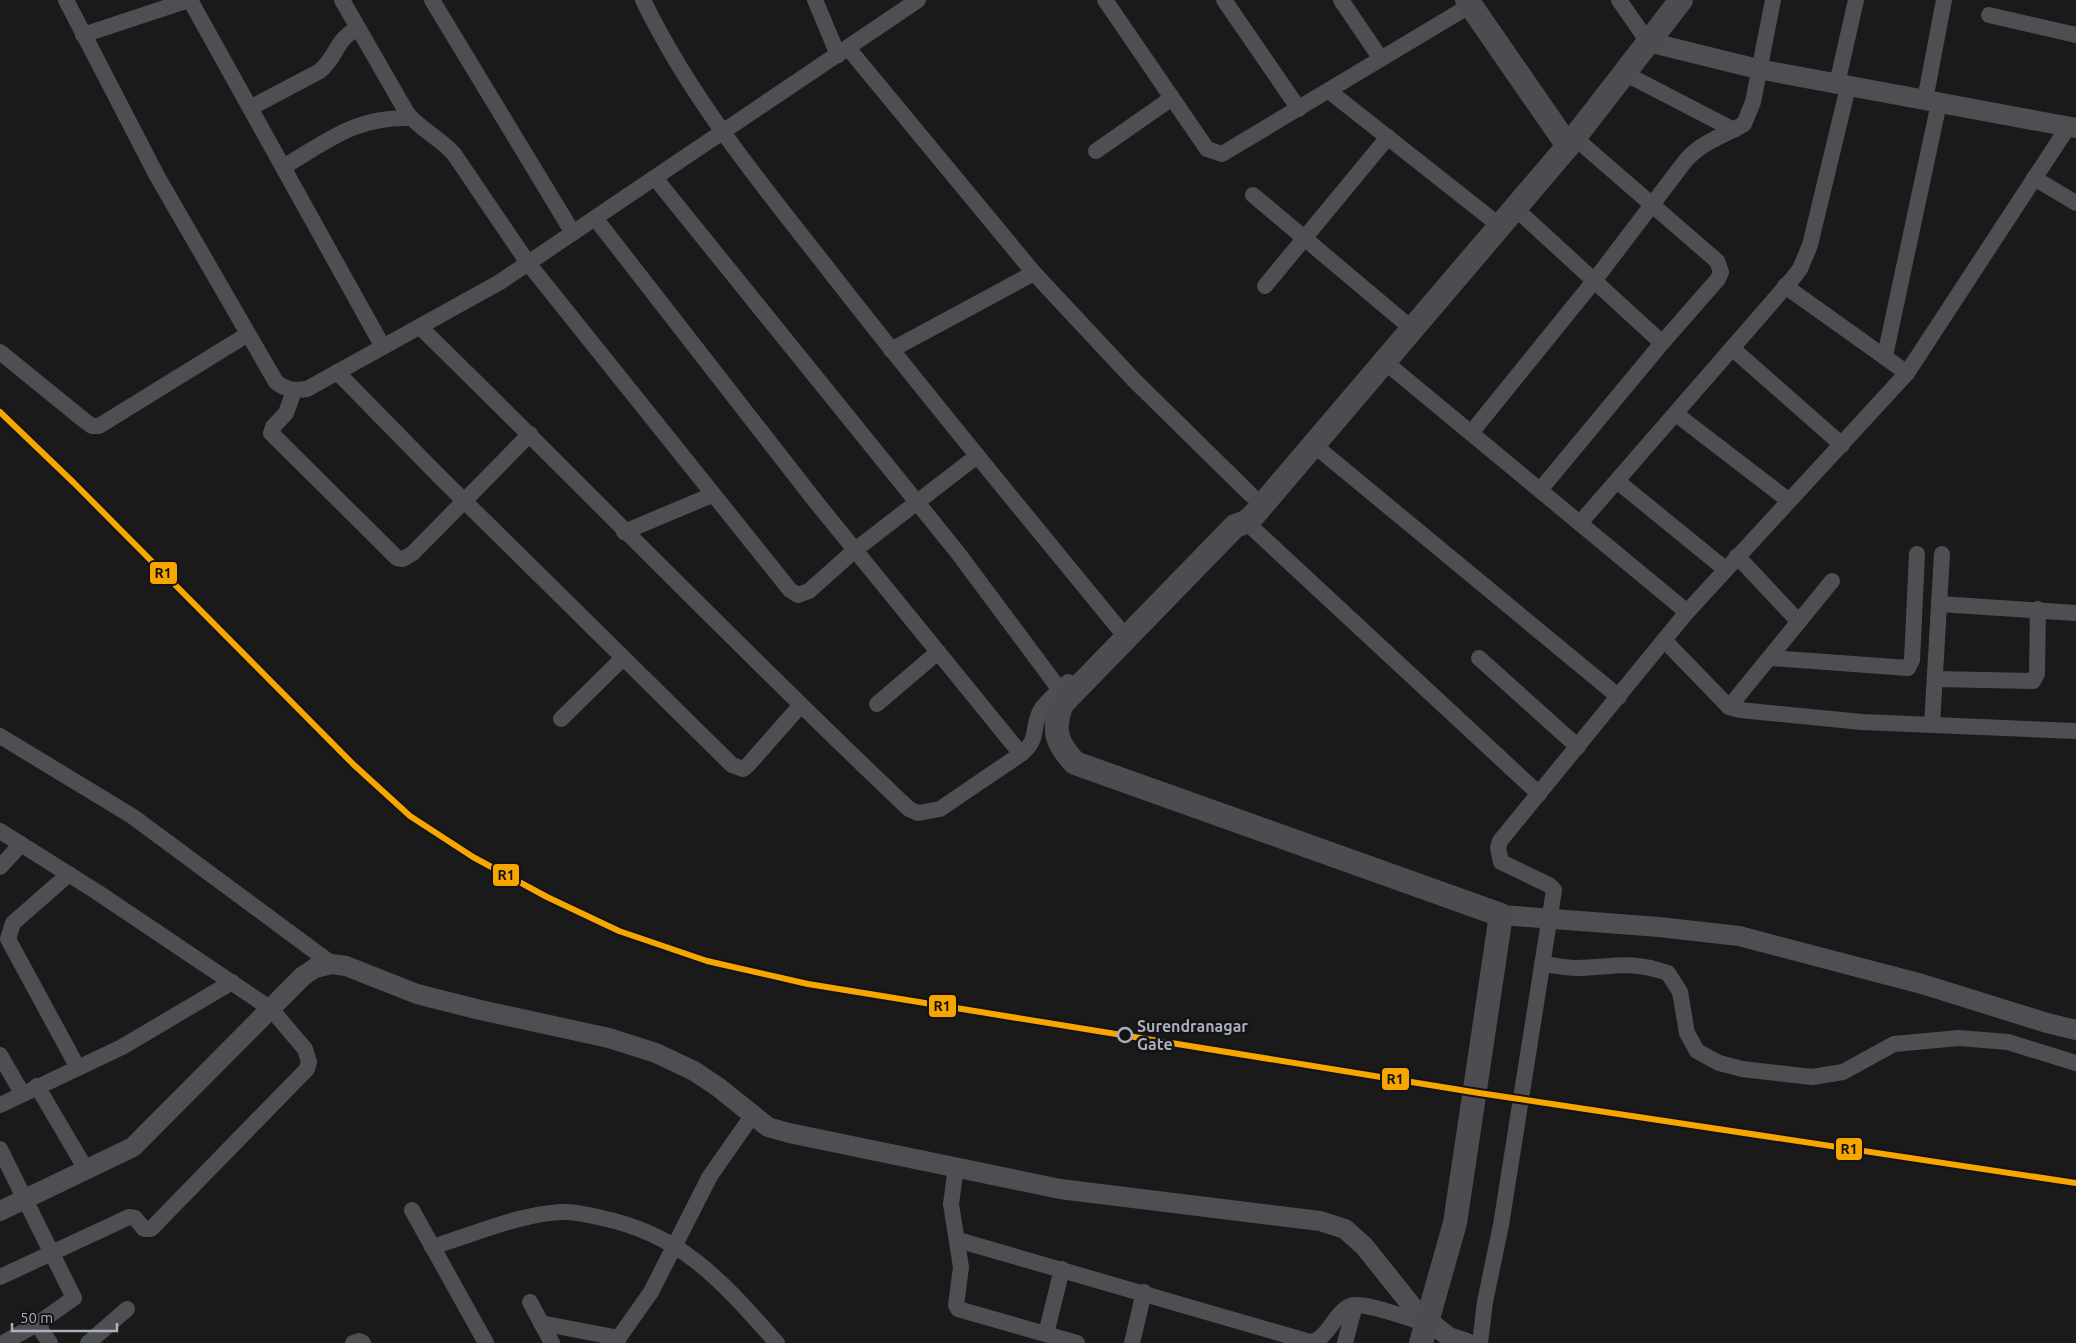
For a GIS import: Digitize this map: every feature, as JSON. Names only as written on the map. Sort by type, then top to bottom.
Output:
[{"type":"main road","points":[[1239,522],[1240,508],[1251,495],[1404,322],[1490,218],[1567,139],[1624,73],[1663,0]]},
{"type":"main road","points":[[1420,1326],[1456,1223],[1501,915],[1075,763],[1062,749],[1057,734],[1061,697],[1239,522],[1314,445],[1516,209],[1644,36],[1681,0]]},
{"type":"main road","points":[[1469,3],[1567,139]]},
{"type":"street","points":[[66,0],[157,176],[248,334],[276,382],[284,388],[294,391],[307,389],[500,282],[918,0]]},
{"type":"street","points":[[83,35],[190,0],[383,347]]},
{"type":"street","points":[[342,0],[411,118],[426,133],[445,144],[454,154],[528,263],[790,590],[798,594],[809,591],[855,550],[916,501],[977,456]]},
{"type":"street","points":[[432,0],[573,233]]},
{"type":"street","points":[[642,0],[682,72],[722,134],[891,350],[1120,630]]},
{"type":"street","points":[[814,0],[843,51],[1034,273],[1133,379],[1251,495]]},
{"type":"street","points":[[1104,0],[1207,149],[1215,153],[1230,151],[1382,59],[1469,3]]},
{"type":"street","points":[[1224,0],[1299,109]]},
{"type":"street","points":[[1340,0],[1382,59]]},
{"type":"street","points":[[1480,1343],[1485,1302],[1501,1225],[1554,890],[1549,885],[1506,866],[1498,857],[1500,841],[1620,697],[1687,612],[1788,500],[1842,445],[1907,373],[2034,178],[2072,127],[1758,69],[1644,36],[1619,0]]},
{"type":"street","points":[[1471,434],[1696,149],[1744,124],[1750,115],[1773,0]]},
{"type":"street","points":[[1580,523],[1733,349],[1800,269],[1810,245],[1843,85],[1856,0]]},
{"type":"street","points":[[1885,356],[1932,101],[1944,0]]},
{"type":"street","points":[[1989,15],[2076,35]]},
{"type":"street","points":[[250,108],[320,71],[329,62],[340,41],[358,28]]},
{"type":"street","points":[[1624,73],[1734,130]]},
{"type":"street","points":[[1329,91],[1490,218]]},
{"type":"street","points":[[1096,151],[1172,98]]},
{"type":"street","points":[[283,167],[356,125],[391,117],[411,118]]},
{"type":"street","points":[[1265,286],[1388,137]]},
{"type":"street","points":[[1540,490],[1662,343],[1718,279],[1721,272],[1717,261],[1652,205],[1567,139]]},
{"type":"street","points":[[655,178],[958,553],[1061,697]]},
{"type":"street","points":[[2034,178],[2076,203]]},
{"type":"street","points":[[1253,195],[1404,322]]},
{"type":"street","points":[[1516,209],[1662,343]]},
{"type":"street","points":[[595,218],[855,550],[1021,754]]},
{"type":"street","points":[[891,350],[1034,273]]},
{"type":"street","points":[[1785,286],[1907,373]]},
{"type":"street","points":[[420,327],[530,434],[624,532],[800,706],[909,809],[918,813],[940,808],[1032,745],[1037,719],[1043,707],[1061,697],[1120,630],[1239,522],[1539,794]]},
{"type":"street","points":[[0,352],[92,426],[99,426],[248,334]]},
{"type":"street","points":[[1733,349],[1842,445]]},
{"type":"street","points":[[1385,362],[1687,612]]},
{"type":"street","points":[[337,372],[623,658],[737,768],[743,769],[748,765],[800,706]]},
{"type":"street","points":[[294,391],[286,413],[273,427],[271,433],[397,558],[408,557],[530,434]]},
{"type":"street","points":[[1676,414],[1788,500]]},
{"type":"street","points":[[1314,445],[1620,697]]},
{"type":"street","points":[[1618,481],[1725,569]]},
{"type":"street","points":[[624,532],[712,495]]},
{"type":"street","points":[[1770,658],[1908,668],[1912,660],[1918,554]]},
{"type":"street","points":[[1932,725],[1942,554]]},
{"type":"street","points":[[1737,556],[1799,622]]},
{"type":"street","points":[[1730,706],[1832,581]]},
{"type":"street","points":[[1939,604],[2076,612]]},
{"type":"street","points":[[1935,679],[2033,681],[2037,674],[2038,609]]},
{"type":"street","points":[[1664,640],[1730,706],[1755,713],[1932,725],[2076,731]]},
{"type":"street","points":[[877,704],[938,652]]},
{"type":"street","points":[[560,719],[623,658]]},
{"type":"street","points":[[1479,658],[1578,747]]},
{"type":"street","points":[[0,736],[132,816],[332,964]]},
{"type":"street","points":[[0,831],[69,874],[271,1009],[305,1049],[309,1062],[307,1069],[151,1229],[144,1229],[135,1218],[129,1217],[0,1278]]},
{"type":"street","points":[[0,867],[21,844]]},
{"type":"street","points":[[69,874],[5,929],[10,944],[78,1068]]},
{"type":"street","points":[[1501,915],[1659,927],[1739,936],[1922,984],[2076,1030]]},
{"type":"street","points":[[0,1211],[87,1171],[133,1147],[303,976],[315,968],[332,964],[346,966],[417,994],[609,1038],[656,1053],[694,1071],[718,1086],[752,1116],[768,1127],[789,1133],[1060,1189],[1320,1221],[1345,1229],[1364,1246],[1420,1326]]},
{"type":"street","points":[[1542,964],[1576,968],[1621,964],[1645,965],[1668,973],[1680,992],[1687,1033],[1696,1051],[1719,1063],[1742,1069],[1820,1076],[1843,1072],[1894,1044],[1960,1038],[2008,1042],[2076,1063]]},
{"type":"street","points":[[0,1105],[122,1047],[232,982]]},
{"type":"street","points":[[0,1054],[22,1093]]},
{"type":"street","points":[[37,1086],[87,1171]]},
{"type":"street","points":[[541,1323],[617,1341],[651,1292],[710,1176],[752,1116]]},
{"type":"street","points":[[0,1149],[74,1298],[37,1324],[3,1343]]},
{"type":"street","points":[[956,1167],[951,1204],[962,1267],[956,1305],[958,1309],[1077,1343]]},
{"type":"street","points":[[412,1210],[486,1343]]},
{"type":"street","points":[[432,1247],[525,1217],[562,1212],[620,1222],[676,1246],[692,1257],[725,1285],[777,1343]]},
{"type":"street","points":[[958,1240],[1144,1292],[1310,1342],[1319,1339],[1344,1310],[1355,1306],[1420,1326],[1454,1341]]},
{"type":"street","points":[[1046,1334],[1062,1269]]},
{"type":"street","points":[[1132,1343],[1144,1292]]},
{"type":"street","points":[[530,1302],[552,1343]]},
{"type":"street","points":[[1345,1343],[1355,1306]]},
{"type":"street","points":[[88,1343],[127,1309]]},
{"type":"street","points":[[37,1324],[50,1343]]},
{"type":"street","points":[[1412,1343],[1420,1326]]},
{"type":"street","points":[[352,1343],[359,1341],[363,1343]]},
{"type":"transit line","name":"R1","points":[[0,412],[74,483],[354,765],[410,816],[473,857],[547,897],[619,931],[707,961],[808,984],[1479,1093],[2076,1183]]},
{"type":"place","name":"Surendranagar Gate","points":[[1125,1035]]}]
